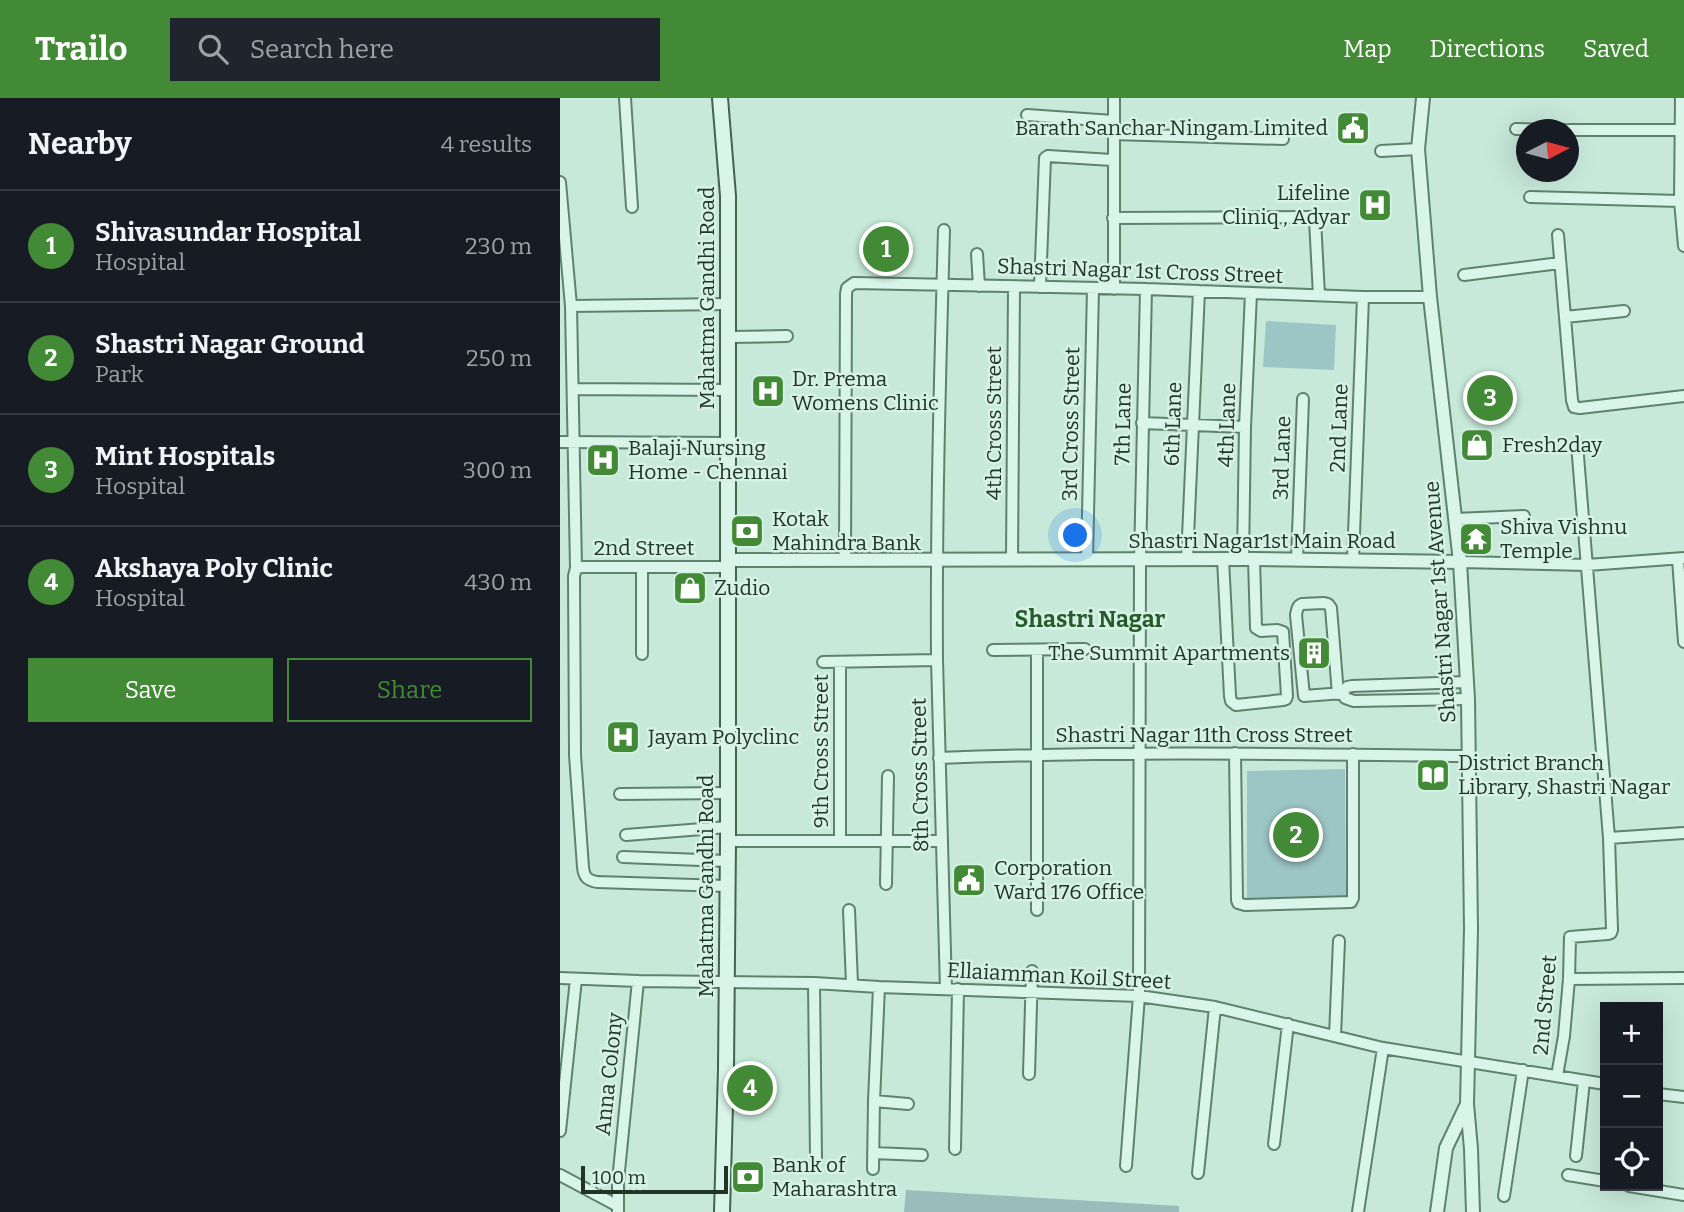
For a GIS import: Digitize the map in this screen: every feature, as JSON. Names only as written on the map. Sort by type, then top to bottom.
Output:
[{"type":"main road","name":"Mahatma Gandhi Road","points":[[720,98],[729,196],[727,982],[722,1212]]},
{"type":"street","points":[[625,98],[632,207]]},
{"type":"street","points":[[1114,98],[1114,289]]},
{"type":"street","name":"Shastri Nagar 1st Avenue","points":[[1423,98],[1418,149],[1430,298],[1460,562],[1468,699],[1471,929],[1467,1104],[1473,1212]]},
{"type":"street","points":[[1681,98],[1684,246]]},
{"type":"street","points":[[1027,115],[1113,121]]},
{"type":"street","points":[[1579,130],[1680,130]]},
{"type":"street","points":[[1113,134],[1283,139]]},
{"type":"street","points":[[1381,151],[1418,149]]},
{"type":"street","points":[[1040,287],[1044,159],[1048,156],[1112,160]]},
{"type":"street","points":[[560,182],[570,306],[576,568]]},
{"type":"street","points":[[1530,197],[1681,201]]},
{"type":"street","points":[[1113,218],[1312,217],[1315,220],[1319,295]]},
{"type":"street","name":"8th Cross Street","points":[[944,230],[937,660],[946,989]]},
{"type":"street","points":[[1558,235],[1574,407],[1684,396]]},
{"type":"street","points":[[977,254],[979,286]]},
{"type":"street","points":[[1464,275],[1560,263]]},
{"type":"street","name":"Shastri Nagar 1st Cross Street","points":[[845,559],[846,294],[850,285],[858,282],[1430,298]]},
{"type":"street","name":"4th Cross Street","points":[[1012,560],[1014,286]]},
{"type":"street","name":"3rd Cross Street","points":[[1087,560],[1093,289]]},
{"type":"street","name":"7th Lane","points":[[1126,1166],[1139,996],[1140,560],[1146,289]]},
{"type":"street","name":"6th Lane","points":[[1187,559],[1199,291]]},
{"type":"street","name":"4th Lane","points":[[1223,559],[1231,701],[1236,705],[1286,699],[1283,632],[1261,631],[1256,628],[1249,559],[1245,427],[1251,293]]},
{"type":"street","name":"2nd Lane","points":[[1353,561],[1363,297]]},
{"type":"street","points":[[570,306],[729,304]]},
{"type":"street","points":[[1565,317],[1624,311]]},
{"type":"street","points":[[729,337],[787,337]]},
{"type":"street","points":[[573,389],[729,390]]},
{"type":"street","name":"3rd Lane","points":[[1297,560],[1303,399]]},
{"type":"street","points":[[1142,423],[1245,427]]},
{"type":"street","points":[[560,442],[728,443]]},
{"type":"street","points":[[1577,444],[1609,838],[1684,833]]},
{"type":"street","points":[[1455,519],[1524,516]]},
{"type":"street","name":"Shastri Nagar1st Main Road","points":[[728,564],[845,559],[1460,562]]},
{"type":"street","points":[[1460,562],[1587,565],[1681,559],[1684,640]]},
{"type":"street","name":"2nd Street","points":[[727,886],[597,882],[586,878],[575,755],[574,576],[576,568],[583,567],[728,564]]},
{"type":"street","points":[[642,567],[642,653]]},
{"type":"street","points":[[1467,682],[1352,686],[1347,687],[1341,694],[1306,697],[1303,695],[1297,610],[1302,604],[1324,603],[1331,608],[1341,694],[1345,698],[1354,701],[1468,699]]},
{"type":"street","points":[[993,650],[1085,649]]},
{"type":"street","points":[[1037,650],[1037,910]]},
{"type":"street","name":"9th Cross Street","points":[[823,662],[937,660]]},
{"type":"street","name":"9th Cross Street","points":[[840,662],[840,841]]},
{"type":"street","name":"Shastri Nagar 11th Cross Street","points":[[939,758],[1139,753],[1469,755]]},
{"type":"street","points":[[1236,753],[1236,897],[1238,903],[1245,905],[1351,902],[1353,754]]},
{"type":"street","points":[[886,884],[888,776]]},
{"type":"street","points":[[620,794],[727,793]]},
{"type":"street","points":[[626,835],[728,834],[840,841],[940,841]]},
{"type":"street","name":"2nd Street","points":[[1557,1076],[1564,1036],[1570,937],[1611,933],[1609,838]]},
{"type":"street","points":[[623,857],[727,861]]},
{"type":"street","points":[[849,910],[852,984]]},
{"type":"street","points":[[1335,1036],[1339,941]]},
{"type":"street","points":[[1029,1074],[1032,971]]},
{"type":"street","name":"Ellaiamman Koil Street","points":[[560,978],[814,982],[878,987],[1139,996],[1215,1007],[1383,1048],[1600,1083]]},
{"type":"street","points":[[1569,979],[1684,978]]},
{"type":"street","points":[[560,1131],[576,979]]},
{"type":"street","name":"Anna Colony","points":[[618,1209],[618,1181],[638,981]]},
{"type":"street","points":[[814,982],[816,1160]]},
{"type":"street","points":[[873,1169],[878,987]]},
{"type":"street","points":[[955,1149],[958,989]]},
{"type":"street","points":[[1198,1173],[1215,1007]]},
{"type":"street","points":[[1274,1144],[1288,1024]]},
{"type":"street","points":[[1358,1212],[1383,1048]]},
{"type":"street","points":[[1504,1196],[1523,1070]]},
{"type":"street","points":[[1576,1156],[1584,1081]]},
{"type":"street","points":[[1663,1095],[1684,1097]]},
{"type":"street","points":[[874,1101],[908,1104]]},
{"type":"street","points":[[1437,1212],[1446,1148],[1467,1104]]},
{"type":"street","points":[[873,1153],[922,1155]]},
{"type":"street","points":[[560,1175],[618,1209]]},
{"type":"street","points":[[1568,1175],[1600,1180]]},
{"type":"street","points":[[1660,1191],[1684,1195]]},
{"type":"shaded area","points":[[1266,321],[1336,325],[1334,370],[1263,367]]},
{"type":"shaded area","points":[[1345,769],[1346,900],[1247,900],[1247,771]]},
{"type":"shaded area","points":[[906,1190],[1179,1206],[1179,1212],[904,1212]]},
{"type":"place","name":"Barath Sanchar Ningam Limited","points":[[1353,128]]},
{"type":"place","name":"Lifeline Cliniq , Adyar","points":[[1375,205]]},
{"type":"place","name":"Shivasundar Hospital","points":[[886,249]]},
{"type":"place","name":"Dr. Prema Womens Clinic","points":[[768,391]]},
{"type":"place","name":"Mint Hospitals","points":[[1490,398]]},
{"type":"place","name":"Fresh2day","points":[[1477,445]]},
{"type":"place","name":"Balaji Nursing Home - Chennai","points":[[603,460]]},
{"type":"place","name":"Kotak Mahindra Bank","points":[[747,531]]},
{"type":"place","name":"Shiva Vishnu Temple","points":[[1476,539]]},
{"type":"place","name":"Zudio","points":[[690,588]]},
{"type":"place","name":"The Summit Apartments","points":[[1314,653]]},
{"type":"place","name":"Jayam Polyclinc","points":[[623,737]]},
{"type":"place","name":"District Branch Library, Shastri Nagar","points":[[1433,775]]},
{"type":"place","name":"Shastri Nagar Ground","points":[[1296,835]]},
{"type":"place","name":"Corporation Ward 176 Office","points":[[969,880]]},
{"type":"place","name":"Akshaya Poly Clinic","points":[[750,1088]]},
{"type":"place","name":"Bank of Maharashtra","points":[[748,1177]]},
{"type":"district","name":"Shastri Nagar","points":[[1090,619]]}]
